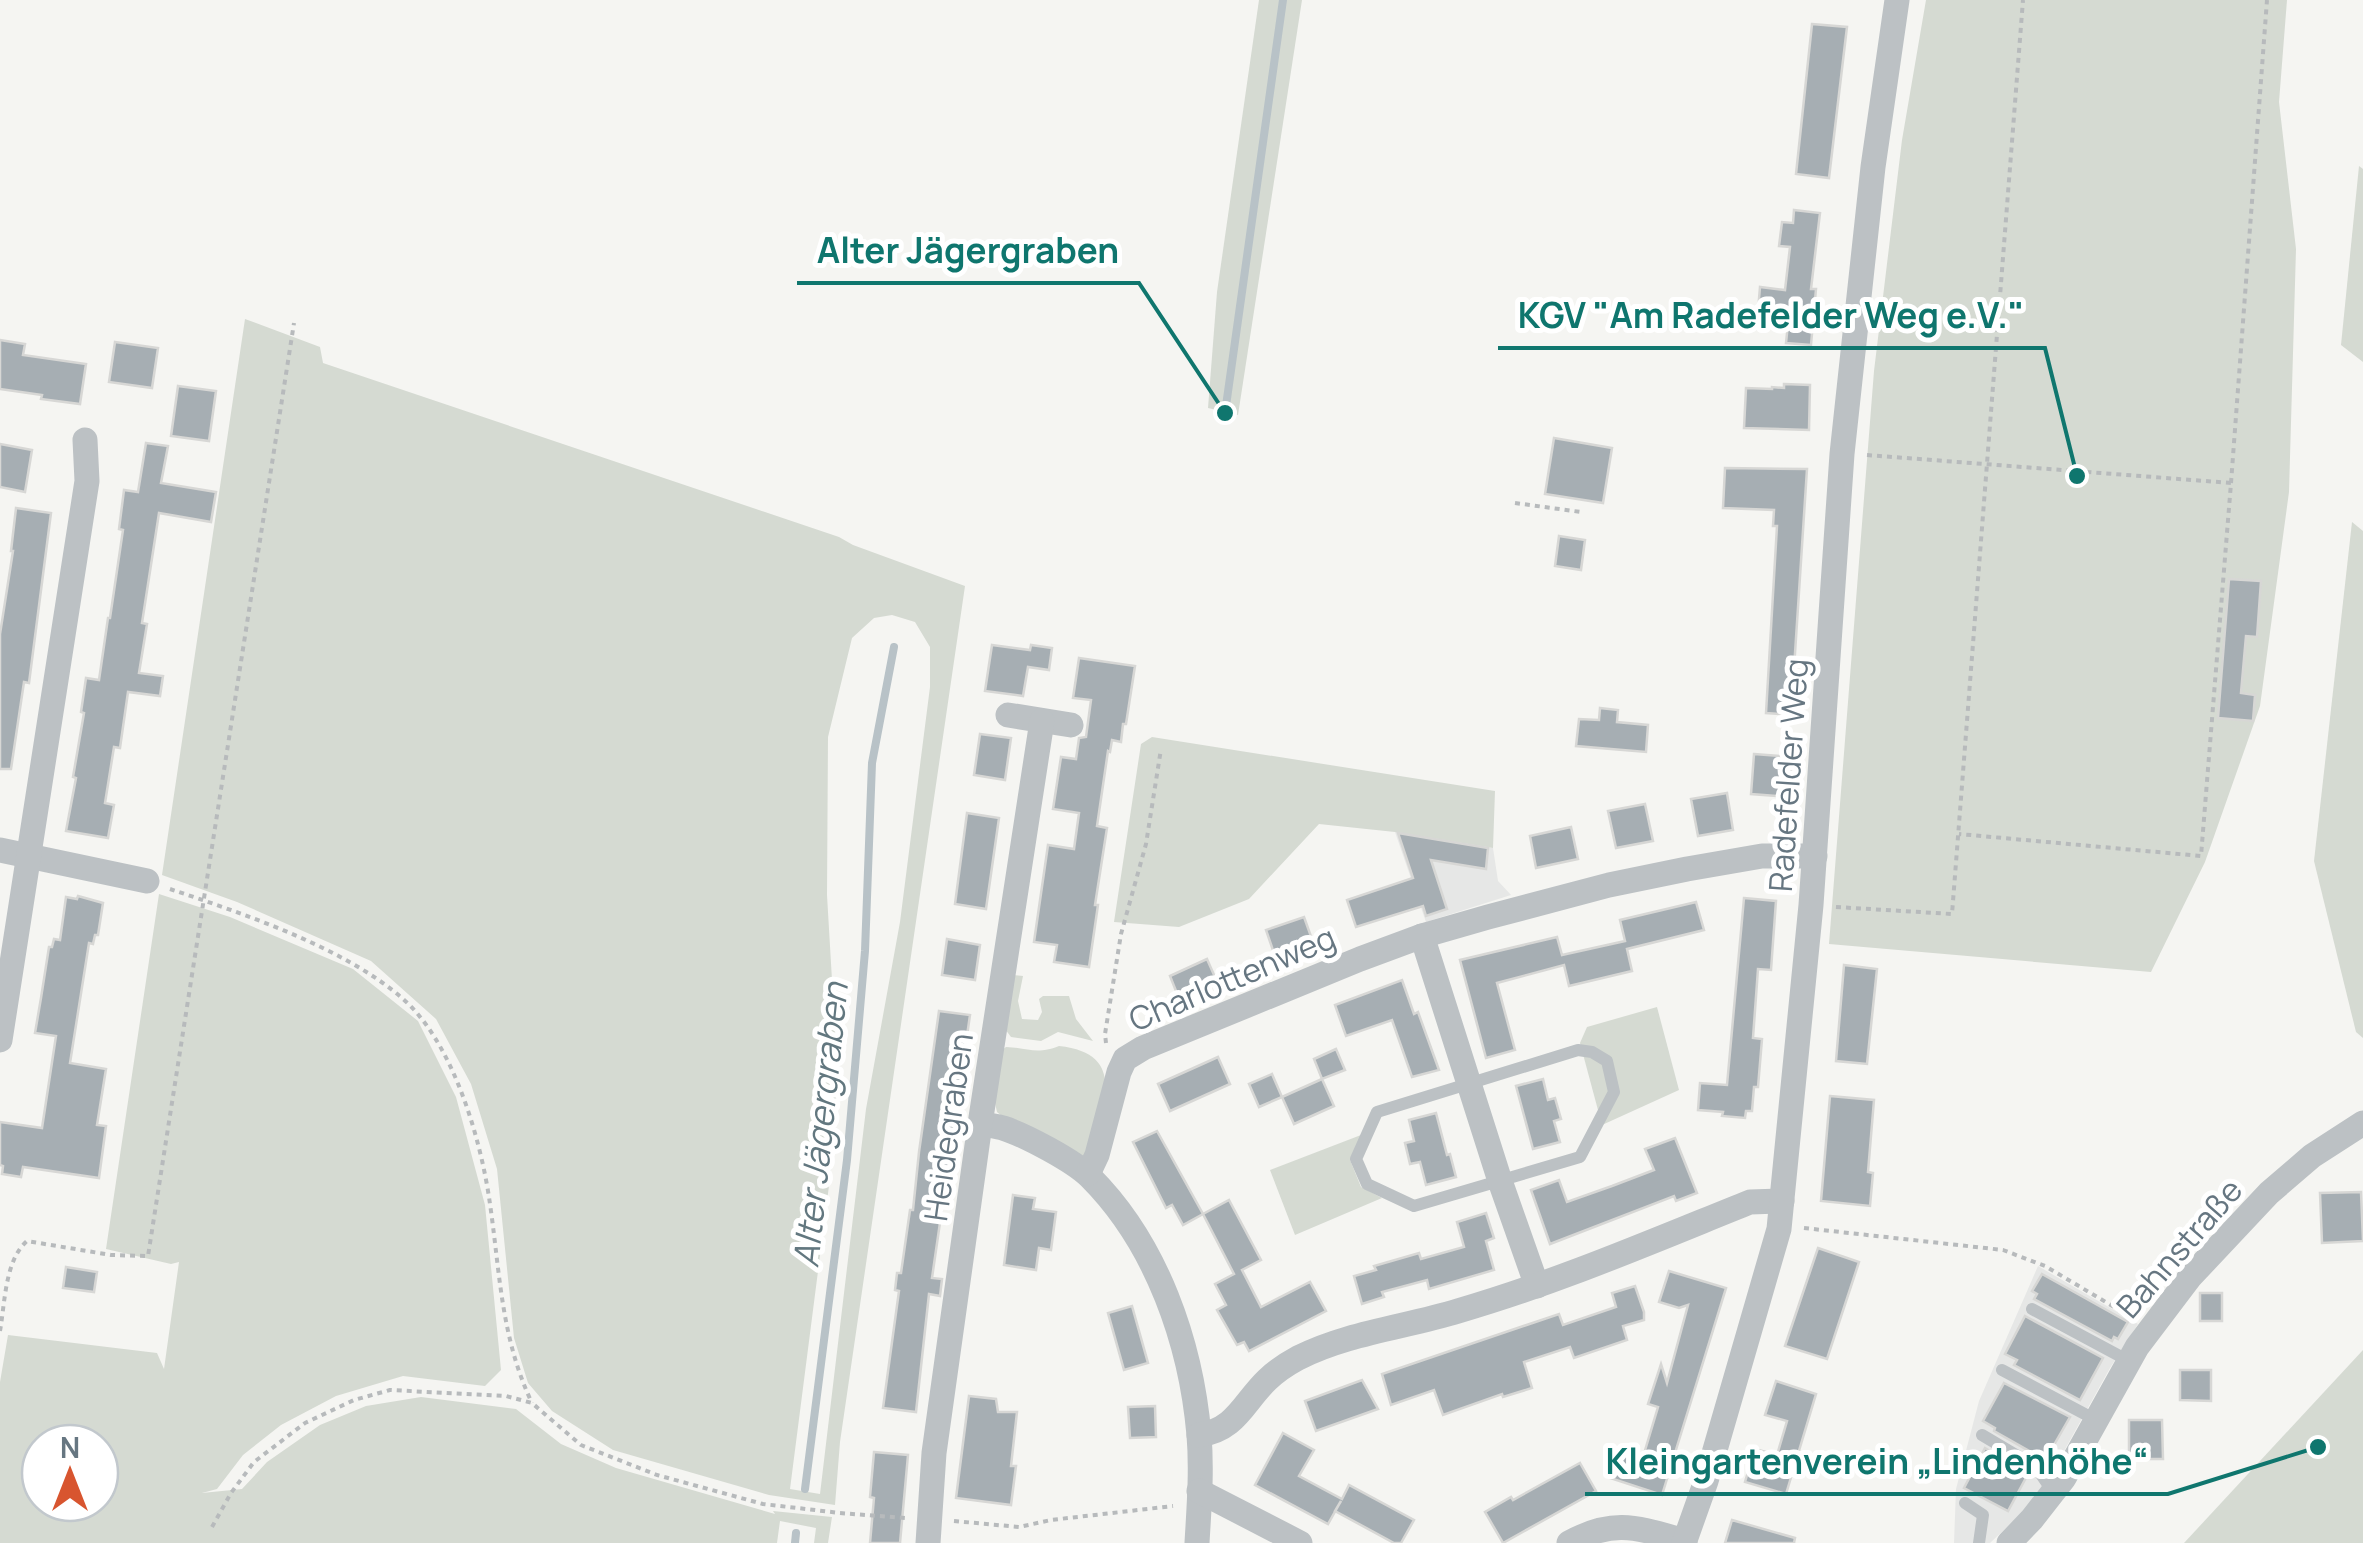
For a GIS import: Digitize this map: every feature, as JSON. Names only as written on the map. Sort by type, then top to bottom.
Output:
[{"type":"street","name":"Radefelder Weg","points":[[1684,1542],[1706,1481],[1781,1213],[1812,905],[1842,454],[1872,168],[1897,0]]},
{"type":"street","points":[[0,1040],[86,482],[85,440]]},
{"type":"street","points":[[1008,715],[1071,725]]},
{"type":"street","name":"Heidegraben","points":[[929,1531],[934,1454],[980,1124],[1042,721]]},
{"type":"street","points":[[0,850],[147,881]]},
{"type":"street","name":"Charlottenweg","points":[[1088,1174],[1118,1072],[1125,1058],[1142,1048],[1422,936],[1687,868],[1762,856],[1815,856]]},
{"type":"street","points":[[1422,936],[1500,1181],[1538,1286]]},
{"type":"street","name":"Bahnstraße","points":[[2008,1543],[2064,1478],[2128,1362],[2190,1277],[2270,1193],[2312,1156],[2363,1123]]},
{"type":"street","points":[[980,1124],[1004,1128],[1088,1174],[1132,1229],[1180,1332],[1199,1435],[1197,1543]]},
{"type":"street","points":[[1199,1435],[1216,1433],[1233,1421],[1266,1380],[1299,1358],[1538,1286],[1750,1202],[1781,1213]]},
{"type":"street","points":[[1199,1497],[1300,1543]]},
{"type":"street","points":[[1568,1543],[1610,1526],[1644,1530],[1684,1542]]},
{"type":"lane","points":[[1578,1050],[1592,1052],[1607,1061],[1614,1092],[1580,1157],[1414,1206],[1368,1184],[1356,1159],[1377,1112],[1468,1084],[1578,1050]]},
{"type":"lane","points":[[2032,1309],[2128,1362]]},
{"type":"lane","points":[[2002,1370],[2096,1420]]},
{"type":"lane","points":[[1982,1435],[2036,1466],[2053,1492]]},
{"type":"lane","points":[[1965,1503],[1983,1514],[1979,1543]]},
{"type":"path","points":[[1812,905],[1952,914],[2023,0]]},
{"type":"path","points":[[1959,834],[2201,856],[2268,0]]},
{"type":"path","points":[[0,1331],[10,1266],[19,1247],[27,1241],[111,1255],[148,1256],[294,323]]},
{"type":"path","points":[[1842,454],[2231,482]]},
{"type":"path","points":[[1515,503],[1581,512]]},
{"type":"path","points":[[1118,1072],[1104,1034],[1122,934],[1146,844],[1161,749]]},
{"type":"path","points":[[147,881],[246,916],[359,966],[405,1000],[433,1033],[458,1083],[477,1136],[490,1199],[505,1320],[522,1382],[532,1403],[581,1445],[658,1475],[763,1504],[929,1531],[1019,1526],[1199,1497]]},
{"type":"path","points":[[1781,1213],[2002,1250],[2045,1266],[2138,1320],[2155,1322]]},
{"type":"path","points":[[212,1526],[230,1493],[254,1462],[305,1424],[354,1400],[390,1390],[506,1396],[532,1403]]},
{"type":"shaded area","points":[[1259,0],[1302,0],[1238,415],[1208,408],[1217,292]]},
{"type":"shaded area","points":[[1926,0],[2287,0],[2279,102],[2296,249],[2289,492],[2260,706],[2205,862],[2151,972],[1829,944],[1874,371],[1902,140]]},
{"type":"shaded area","points":[[2359,166],[2363,169],[2363,362],[2341,345]]},
{"type":"shaded area","points":[[245,319],[320,347],[323,363],[839,537],[965,586],[840,1442],[835,1505],[769,1495],[613,1450],[552,1411],[528,1383],[514,1338],[497,1169],[471,1084],[436,1019],[371,961],[237,902],[162,875]],"holes":[[[892,615],[915,622],[930,647],[930,687],[900,922],[866,1109],[820,1494],[790,1489],[835,1139],[836,1048],[827,895],[828,737],[852,638],[874,618]]]},
{"type":"shaded area","points":[[2352,522],[2363,531],[2363,1038],[2356,1032],[2314,861]]},
{"type":"shaded area","points":[[1152,737],[1495,791],[1493,848],[1319,824],[1249,899],[1179,927],[1114,922],[1141,744]]},
{"type":"shaded area","points":[[1395,832],[1493,848],[1498,881],[1511,895],[1426,922]]},
{"type":"shaded area","points":[[159,894],[230,917],[353,969],[418,1021],[456,1097],[485,1205],[501,1370],[485,1386],[403,1376],[336,1396],[281,1425],[243,1455],[217,1489],[202,1493],[242,1489],[267,1462],[320,1425],[366,1406],[421,1397],[516,1409],[561,1444],[616,1468],[775,1514],[773,1511],[832,1517],[828,1543],[814,1543],[816,1528],[780,1521],[777,1543],[0,1543],[0,1382],[8,1335],[157,1353],[164,1369],[179,1262],[171,1264],[106,1249]]},
{"type":"shaded area","points":[[1013,975],[1023,976],[1018,1001],[1022,1019],[1038,1020],[1042,1012],[1039,999],[1043,996],[1069,996],[1076,1019],[1093,1041],[1058,1032],[1041,1041],[1011,1037],[1005,1029]]},
{"type":"shaded area","points":[[1657,1007],[1679,1090],[1602,1125],[1580,1043],[1587,1027]]},
{"type":"shaded area","points":[[1059,1046],[1082,1051],[1096,1060],[1103,1072],[1103,1104],[1084,1156],[1080,1157],[1005,1119],[997,1112],[995,1103],[1002,1050],[1006,1047],[1038,1051]]},
{"type":"shaded area","points":[[1361,1135],[1350,1160],[1361,1187],[1382,1198],[1295,1235],[1270,1170]]},
{"type":"shaded area","points":[[2038,1266],[2138,1324],[2049,1478],[2023,1512],[1990,1543],[1954,1543],[1956,1489],[1979,1401]]},
{"type":"shaded area","points":[[2363,1350],[2363,1543],[2184,1543]]},
{"type":"building","points":[[1812,24],[1847,27],[1829,178],[1796,174]]},
{"type":"building","points":[[1794,210],[1820,213],[1811,289],[1816,289],[1811,345],[1786,343],[1789,314],[1758,311],[1760,287],[1785,290],[1790,247],[1779,246],[1782,222],[1793,223]]},
{"type":"building","points":[[0,340],[25,344],[23,355],[86,364],[80,404],[0,389]]},
{"type":"building","points":[[115,342],[158,348],[152,388],[109,382]]},
{"type":"building","points":[[1784,384],[1810,385],[1809,430],[1744,428],[1746,388],[1784,388]]},
{"type":"building","points":[[178,386],[216,391],[209,441],[171,436]]},
{"type":"building","points":[[1554,438],[1612,448],[1603,503],[1545,494]]},
{"type":"building","points":[[146,443],[168,446],[161,483],[216,492],[211,522],[159,513],[142,623],[147,624],[139,673],[163,676],[160,696],[128,692],[120,748],[114,747],[105,803],[114,805],[108,838],[66,831],[76,778],[73,777],[86,678],[99,680],[110,618],[123,530],[119,529],[124,490],[138,492]]},
{"type":"building","points":[[0,444],[32,450],[25,492],[0,487]]},
{"type":"building","points":[[1725,468],[1807,469],[1791,715],[1766,713],[1777,526],[1773,526],[1774,510],[1723,508]]},
{"type":"building","points":[[16,508],[51,513],[29,683],[24,682],[11,769],[0,769],[0,634]]},
{"type":"building","points":[[1559,536],[1585,540],[1581,570],[1555,566]]},
{"type":"building","points":[[2229,579],[2261,581],[2257,637],[2246,636],[2241,693],[2255,695],[2253,721],[2218,718]]},
{"type":"building","points":[[992,645],[1030,650],[1031,645],[1052,648],[1049,670],[1028,667],[1023,696],[985,691]]},
{"type":"building","points":[[1079,658],[1135,666],[1121,742],[1112,740],[1108,751],[1097,826],[1107,828],[1089,967],[1054,962],[1057,945],[1034,942],[1048,845],[1074,849],[1079,813],[1053,809],[1061,757],[1076,759],[1079,738],[1086,737],[1091,700],[1073,698]]},
{"type":"building","points":[[1600,708],[1618,710],[1617,722],[1648,725],[1646,752],[1576,746],[1579,719],[1599,720]]},
{"type":"building","points":[[980,734],[1011,738],[1005,780],[974,775]]},
{"type":"building","points":[[1754,754],[1792,757],[1788,797],[1751,794]]},
{"type":"building","points":[[1727,793],[1733,830],[1698,836],[1691,799]]},
{"type":"building","points":[[1645,804],[1653,841],[1616,848],[1608,811]]},
{"type":"building","points":[[967,813],[999,818],[986,909],[955,904]]},
{"type":"building","points":[[1571,827],[1578,859],[1536,868],[1530,836]]},
{"type":"building","points":[[1398,833],[1488,848],[1486,869],[1431,860],[1447,909],[1426,916],[1423,906],[1356,927],[1347,900],[1413,878]]},
{"type":"building","points":[[66,897],[103,903],[98,935],[93,944],[89,943],[70,1063],[106,1069],[97,1125],[106,1126],[99,1178],[23,1167],[21,1177],[2,1174],[0,1122],[42,1128],[56,1036],[35,1033],[49,947],[54,939],[60,940]]},
{"type":"building","points":[[1744,898],[1776,901],[1771,970],[1758,969],[1753,1038],[1762,1039],[1758,1087],[1754,1087],[1752,1111],[1746,1111],[1745,1118],[1698,1110],[1700,1083],[1727,1085]]},
{"type":"building","points":[[1696,902],[1704,930],[1627,949],[1632,971],[1569,986],[1564,965],[1497,983],[1515,1050],[1486,1058],[1460,960],[1557,937],[1562,955],[1625,941],[1620,920]]},
{"type":"building","points":[[1304,917],[1313,942],[1275,956],[1266,930]]},
{"type":"building","points":[[947,939],[980,945],[975,980],[942,975]]},
{"type":"building","points":[[1207,959],[1218,984],[1180,1001],[1170,976]]},
{"type":"building","points":[[1844,965],[1877,969],[1867,1064],[1836,1061]]},
{"type":"building","points":[[1402,980],[1439,1070],[1412,1077],[1392,1020],[1346,1036],[1335,1005]]},
{"type":"building","points":[[939,1011],[970,1015],[932,1278],[942,1279],[940,1296],[929,1294],[916,1412],[883,1408],[899,1291],[895,1290],[897,1273],[901,1273],[913,1210]]},
{"type":"building","points":[[1336,1049],[1345,1070],[1322,1079],[1314,1059]]},
{"type":"building","points":[[1218,1057],[1230,1084],[1170,1111],[1158,1084]]},
{"type":"building","points":[[1272,1074],[1282,1097],[1259,1107],[1249,1084]]},
{"type":"building","points":[[1322,1079],[1334,1106],[1294,1124],[1282,1097]]},
{"type":"building","points":[[1543,1079],[1548,1100],[1555,1098],[1561,1119],[1554,1121],[1560,1142],[1533,1149],[1516,1086]]},
{"type":"building","points":[[1830,1096],[1874,1100],[1868,1172],[1873,1173],[1870,1206],[1821,1201]]},
{"type":"building","points":[[1436,1113],[1456,1177],[1426,1185],[1420,1162],[1410,1164],[1405,1143],[1414,1141],[1409,1120]]},
{"type":"building","points":[[1157,1131],[1203,1214],[1183,1225],[1172,1205],[1166,1208],[1133,1142]]},
{"type":"building","points":[[1675,1138],[1697,1193],[1676,1201],[1674,1196],[1550,1244],[1531,1190],[1559,1180],[1567,1202],[1612,1186],[1654,1170],[1645,1149]]},
{"type":"building","points":[[2361,1192],[2363,1241],[2322,1243],[2320,1193]]},
{"type":"building","points":[[1013,1195],[1035,1198],[1033,1209],[1056,1212],[1051,1250],[1039,1248],[1036,1270],[1004,1265]]},
{"type":"building","points":[[1229,1200],[1261,1260],[1242,1270],[1261,1307],[1310,1282],[1326,1311],[1249,1351],[1244,1342],[1237,1345],[1217,1310],[1226,1305],[1215,1284],[1234,1274],[1203,1214]]},
{"type":"building","points":[[1486,1213],[1494,1238],[1486,1241],[1494,1270],[1429,1289],[1427,1280],[1382,1292],[1384,1297],[1362,1304],[1354,1276],[1419,1253],[1421,1259],[1464,1247],[1457,1222]]},
{"type":"building","points":[[1818,1248],[1859,1262],[1827,1359],[1785,1346]]},
{"type":"building","points":[[66,1267],[97,1272],[94,1292],[63,1288]]},
{"type":"building","points":[[1669,1271],[1726,1288],[1662,1495],[1607,1477],[1616,1448],[1643,1457],[1658,1407],[1648,1404],[1661,1364],[1667,1383],[1688,1305],[1679,1308],[1659,1302]]},
{"type":"building","points":[[2042,1274],[2128,1322],[2118,1339],[2114,1337],[2112,1341],[2034,1299],[2037,1294],[2032,1291]]},
{"type":"building","points":[[1635,1286],[1644,1320],[1623,1326],[1627,1340],[1574,1358],[1570,1347],[1524,1362],[1532,1388],[1443,1415],[1434,1390],[1391,1405],[1382,1374],[1559,1314],[1563,1325],[1616,1307],[1612,1293]]},
{"type":"building","points":[[2200,1293],[2222,1293],[2222,1321],[2200,1321]]},
{"type":"building","points":[[1132,1306],[1148,1363],[1124,1370],[1108,1313]]},
{"type":"building","points":[[2025,1316],[2103,1358],[2080,1400],[2014,1365],[2017,1360],[2005,1354]]},
{"type":"building","points":[[2180,1370],[2211,1370],[2211,1401],[2180,1400]]},
{"type":"building","points":[[1362,1380],[1378,1409],[1316,1431],[1305,1401]]},
{"type":"building","points":[[1776,1381],[1816,1394],[1786,1494],[1745,1482],[1755,1449],[1777,1455],[1787,1421],[1765,1415]]},
{"type":"building","points":[[2004,1383],[2070,1417],[2047,1457],[2039,1453],[2038,1456],[1983,1421]]},
{"type":"building","points":[[969,1396],[996,1399],[998,1412],[1017,1412],[1011,1505],[956,1498]]},
{"type":"building","points":[[1155,1406],[1156,1437],[1130,1438],[1128,1407]]},
{"type":"building","points":[[2129,1420],[2162,1420],[2163,1459],[2129,1459]]},
{"type":"building","points":[[1283,1433],[1314,1450],[1299,1476],[1342,1499],[1349,1485],[1414,1520],[1401,1543],[1394,1543],[1335,1511],[1328,1524],[1255,1485]]},
{"type":"building","points":[[1985,1448],[2028,1474],[2008,1511],[1964,1488]]},
{"type":"building","points":[[874,1452],[908,1455],[900,1543],[870,1543]]},
{"type":"building","points":[[1580,1463],[1596,1491],[1503,1543],[1485,1512]]},
{"type":"building","points":[[1732,1520],[1795,1538],[1794,1543],[1725,1543]]},
{"type":"waterway","name":"Alter Jägergraben","points":[[1225,413],[1283,0]]},
{"type":"waterway","name":"Alter Jägergraben","points":[[805,1489],[847,1160],[865,951],[872,763],[894,647]]},
{"type":"waterway","name":"Alter Jägergraben","points":[[795,1543],[796,1533]]},
{"type":"place","name":"Alter Jägergraben","points":[[1225,413]]},
{"type":"place","name":"KGV \"Am Radefelder Weg e.V.\"","points":[[2077,476]]},
{"type":"place","name":"Kleingartenverein „Lindenhöhe“","points":[[2318,1447]]}]
